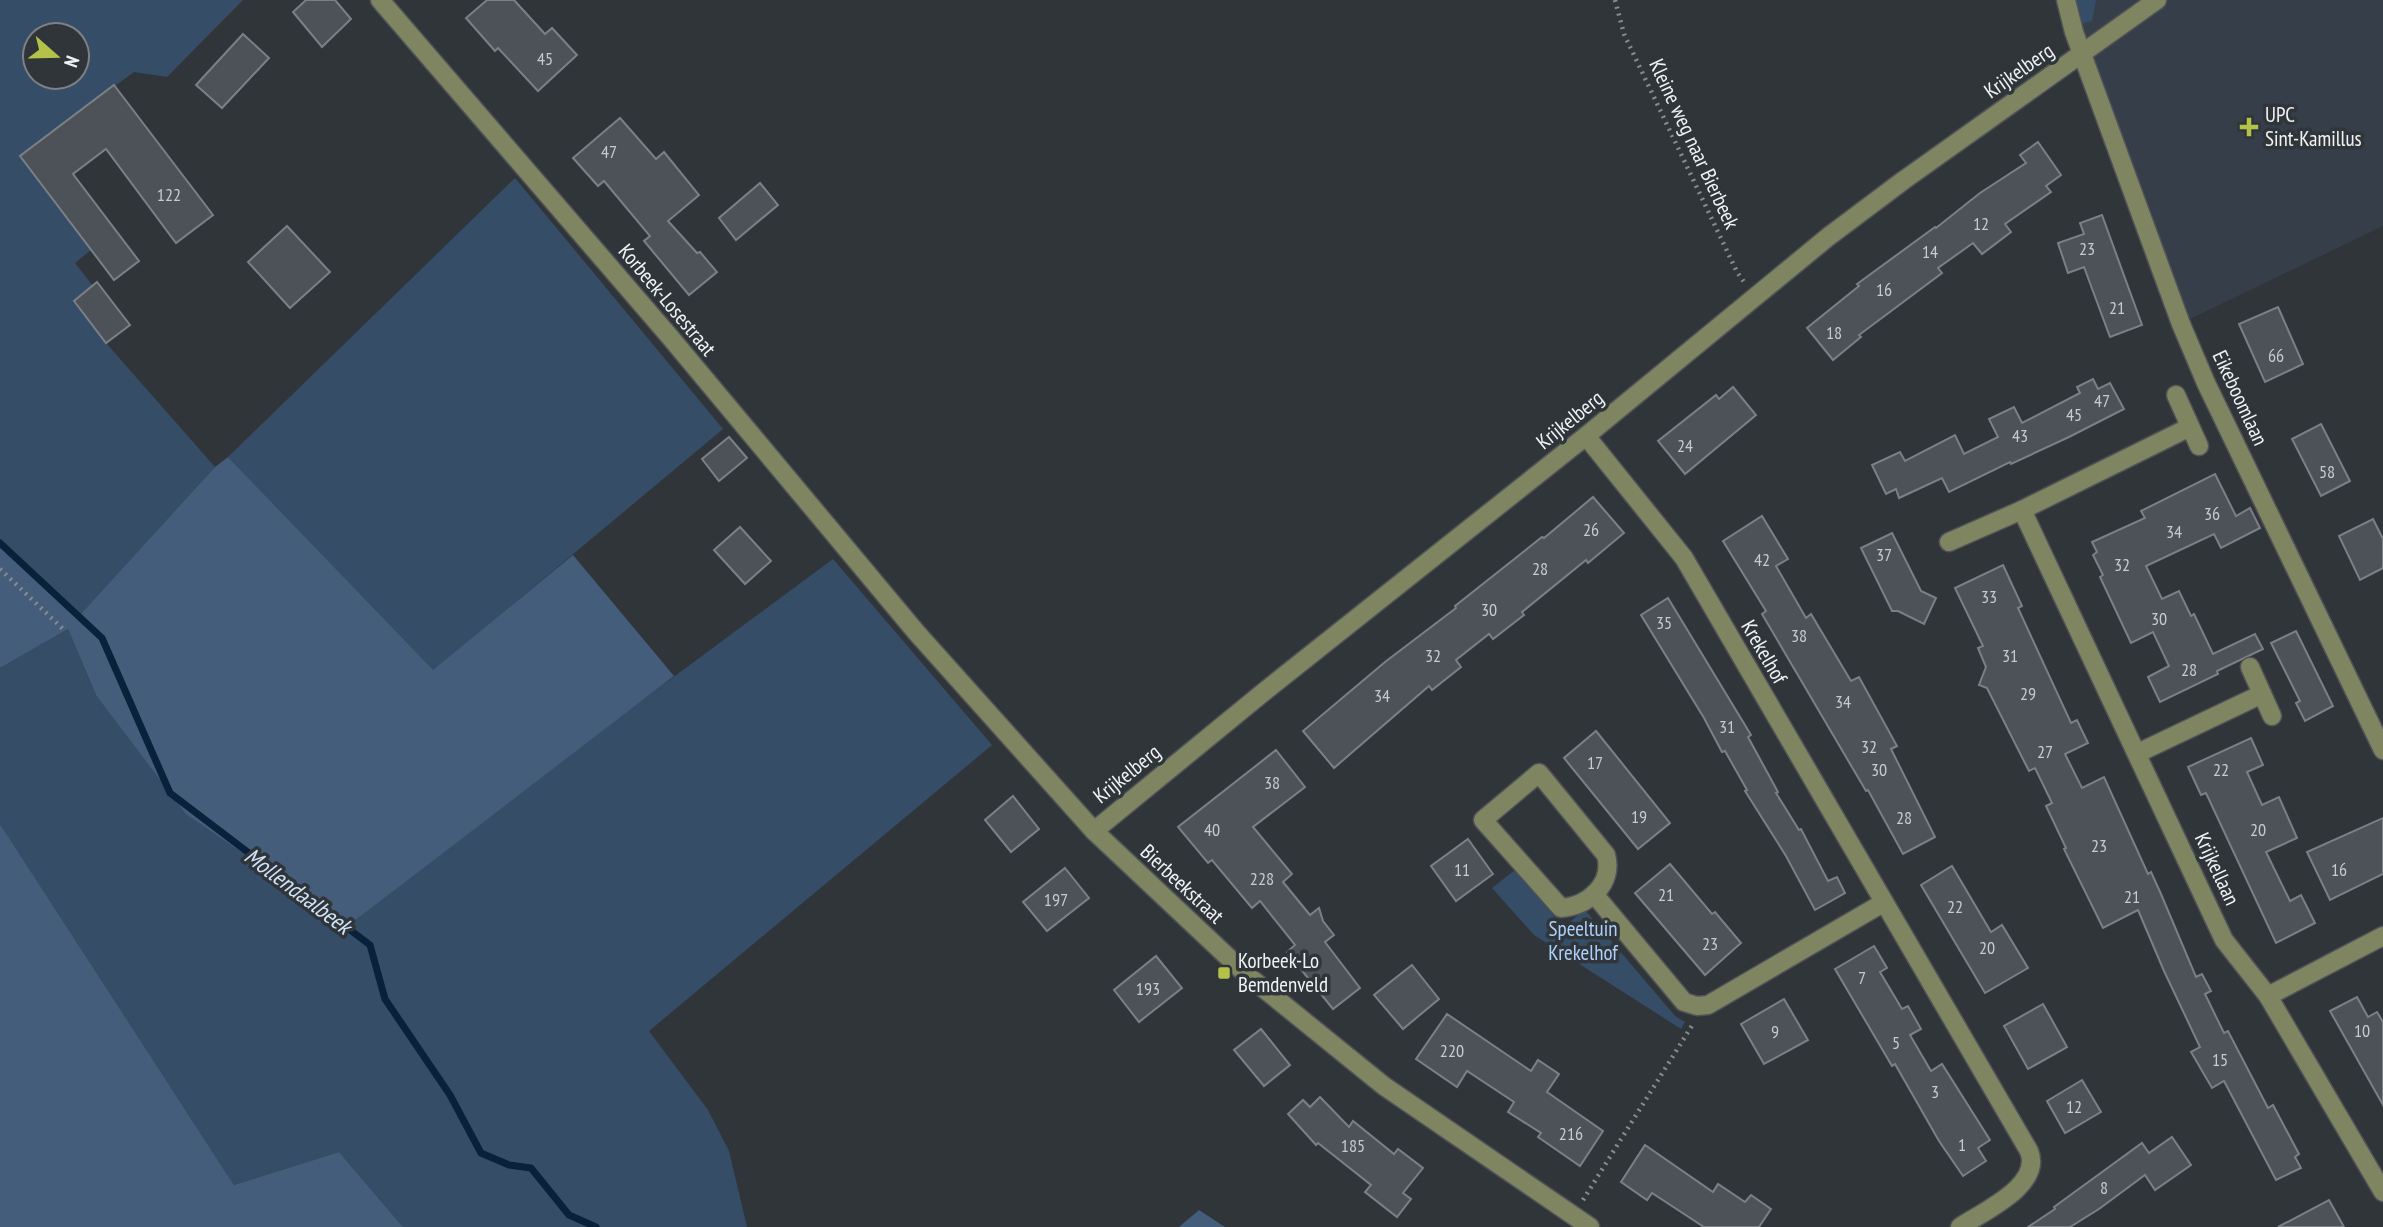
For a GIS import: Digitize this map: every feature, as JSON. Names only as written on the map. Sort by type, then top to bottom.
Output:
[{"type":"street","name":"Korbeek-Losestraat","points":[[380,0],[670,338],[916,632]]},
{"type":"street","name":"Krijkelberg","points":[[2066,0],[2083,54]]},
{"type":"street","name":"Krijkelberg","points":[[1094,831],[1265,691],[1586,436],[1828,237],[2157,0]]},
{"type":"street","name":"Eikeboomlaan","points":[[2083,54],[2181,324],[2201,371],[2383,750]]},
{"type":"street","points":[[2176,396],[2199,446]]},
{"type":"street","points":[[1949,541],[2022,510],[2190,427]]},
{"type":"street","name":"Krekelhof","points":[[1586,436],[1684,558],[2032,1158],[2032,1166],[2022,1185],[1960,1227]]},
{"type":"street","name":"Krijkellaan","points":[[2022,510],[2224,940],[2268,996],[2383,1192]]},
{"type":"street","name":"Bierbeekstraat","points":[[916,632],[1094,831],[1247,975],[1384,1086],[1590,1227]]},
{"type":"street","points":[[2250,667],[2272,716]]},
{"type":"street","points":[[2138,754],[2262,694]]},
{"type":"street","points":[[1539,773],[1606,855],[1610,868],[1606,881],[1594,894],[1577,907],[1561,908],[1483,820],[1539,773]]},
{"type":"street","points":[[1594,894],[1684,1002],[1697,1006],[1708,1006],[1883,903]]},
{"type":"street","points":[[2268,996],[2383,936]]},
{"type":"path","name":"Kleine weg naar Bierbeek","points":[[1615,0],[1624,34],[1737,272],[1755,297]]},
{"type":"path","points":[[0,569],[63,629]]},
{"type":"path","points":[[1573,1216],[1694,1023],[1697,1006]]},
{"type":"shaded area","name":"UPC Sint-Kamillus","points":[[2073,0],[2383,0],[2383,226],[2186,321],[2080,27]]},
{"type":"shaded area","points":[[228,457],[433,670],[573,555],[674,676],[349,925],[186,814],[96,695],[68,629],[0,668],[0,540],[81,614],[215,467]]},
{"type":"shaded area","points":[[0,824],[234,1185],[339,1152],[403,1227],[0,1227]]},
{"type":"shaded area","points":[[1199,1210],[1225,1227],[1179,1227]]},
{"type":"green space","points":[[0,0],[243,0],[167,77],[134,72],[20,156],[91,250],[75,263],[93,286],[74,301],[106,343],[215,467],[81,615],[0,540]]},
{"type":"green space","points":[[2076,0],[2096,0],[2092,21],[2082,24]]},
{"type":"green space","points":[[515,178],[723,429],[433,671],[228,457]]},
{"type":"green space","points":[[833,559],[992,745],[649,1031],[708,1110],[729,1151],[747,1227],[403,1227],[339,1152],[234,1185],[0,824],[0,668],[68,629],[96,695],[349,925],[548,770]]},
{"type":"green space","name":"Speeltuin Krekelhof","points":[[1515,870],[1563,927],[1585,910],[1675,1016],[1685,1022],[1681,1029],[1534,935],[1492,888]]},
{"type":"building","points":[[306,0],[335,0],[351,19],[322,47],[293,12]]},
{"type":"building","points":[[487,0],[514,0],[545,34],[552,28],[577,55],[538,91],[498,48],[495,51],[466,18]]},
{"type":"building","points":[[243,34],[269,58],[222,108],[196,85]]},
{"type":"building","points":[[114,85],[213,215],[176,243],[106,149],[73,174],[139,261],[114,280],[20,156]]},
{"type":"building","points":[[620,118],[656,159],[664,152],[699,195],[668,221],[717,272],[689,295],[644,241],[650,236],[604,181],[598,186],[573,158]]},
{"type":"building","points":[[2038,142],[2061,175],[2046,186],[2051,192],[2005,224],[2011,232],[1982,254],[1973,243],[1938,268],[1942,273],[1859,335],[1861,337],[1833,360],[1807,328],[1859,286],[1857,284],[1980,193],[2026,163],[2020,155]]},
{"type":"building","points":[[760,183],[778,205],[736,240],[719,218]]},
{"type":"building","points":[[2102,215],[2142,325],[2110,337],[2084,267],[2068,273],[2058,243],[2084,234],[2080,223]]},
{"type":"building","points":[[287,226],[330,272],[290,308],[248,262]]},
{"type":"building","points":[[97,282],[130,325],[106,343],[74,301]]},
{"type":"building","points":[[2278,307],[2303,364],[2265,382],[2239,324]]},
{"type":"building","points":[[2093,379],[2098,389],[2110,383],[2124,409],[1949,492],[1942,478],[1899,498],[1896,489],[1886,494],[1872,465],[1900,452],[1905,461],[1955,435],[1964,454],[1998,437],[1989,419],[2014,407],[2022,423],[2080,393],[2077,387]]},
{"type":"building","points":[[1733,387],[1756,415],[1685,474],[1658,441],[1716,395],[1719,399]]},
{"type":"building","points":[[2321,424],[2350,481],[2321,496],[2292,439]]},
{"type":"building","points":[[729,437],[747,458],[719,481],[702,459]]},
{"type":"building","points":[[2215,474],[2236,516],[2250,508],[2260,528],[2221,548],[2214,534],[2146,566],[2162,599],[2179,591],[2191,616],[2194,614],[2213,654],[2255,634],[2263,649],[2160,702],[2148,677],[2169,666],[2153,632],[2131,643],[2100,577],[2103,575],[2093,555],[2097,552],[2092,542],[2145,518],[2141,511]]},
{"type":"building","points":[[1593,497],[1624,533],[1588,563],[1586,560],[1493,639],[1489,634],[1456,660],[1461,667],[1432,690],[1429,686],[1334,768],[1303,731],[1385,662]]},
{"type":"building","points":[[1762,516],[1788,559],[1776,566],[1806,618],[1811,614],[1851,681],[1859,677],[1897,746],[1891,749],[1935,837],[1903,854],[1868,790],[1866,791],[1762,614],[1766,611],[1723,541]]},
{"type":"building","points":[[2373,519],[2383,539],[2383,568],[2360,580],[2339,536]]},
{"type":"building","points":[[740,527],[771,561],[745,584],[714,550]]},
{"type":"building","points":[[1892,533],[1921,591],[1936,598],[1924,624],[1898,611],[1892,611],[1861,548]]},
{"type":"building","points":[[2003,565],[2022,606],[2018,608],[2071,723],[2077,720],[2088,743],[2065,754],[2082,788],[2104,777],[2148,874],[2151,872],[2196,977],[2202,974],[2211,991],[2205,994],[2224,1033],[2228,1031],[2268,1108],[2273,1105],[2299,1154],[2295,1157],[2301,1168],[2276,1180],[2224,1081],[2212,1088],[2191,1052],[2200,1047],[2138,910],[2103,928],[2064,849],[2066,848],[2046,806],[2052,803],[2035,768],[2029,771],[1987,688],[1979,685],[1986,667],[1978,648],[1983,646],[1955,588]]},
{"type":"building","points":[[1668,598],[1751,735],[1748,737],[1778,792],[1776,793],[1799,830],[1801,829],[1828,881],[1837,877],[1845,893],[1815,910],[1786,856],[1745,791],[1747,790],[1725,751],[1722,752],[1641,615]]},
{"type":"building","points":[[2296,631],[2333,706],[2305,721],[2296,703],[2300,701],[2271,643]]},
{"type":"building","points":[[1596,731],[1670,823],[1638,849],[1564,758]]},
{"type":"building","points":[[2251,738],[2263,765],[2247,772],[2262,805],[2279,797],[2297,838],[2266,852],[2290,901],[2301,895],[2315,923],[2276,943],[2206,793],[2201,795],[2188,767]]},
{"type":"building","points":[[1276,750],[1305,787],[1253,827],[1292,874],[1283,882],[1310,915],[1319,908],[1323,921],[1334,935],[1325,942],[1360,988],[1333,1009],[1287,952],[1295,945],[1260,901],[1252,908],[1212,860],[1208,863],[1178,827]]},
{"type":"building","points":[[1013,796],[1039,829],[1011,852],[985,820]]},
{"type":"building","points":[[2383,818],[2383,874],[2330,900],[2307,852]]},
{"type":"building","points":[[1468,839],[1493,874],[1456,901],[1431,866]]},
{"type":"building","points":[[1670,864],[1712,914],[1715,912],[1741,943],[1705,975],[1635,893]]},
{"type":"building","points":[[1952,866],[1991,932],[2002,925],[2028,968],[1985,993],[1921,885]]},
{"type":"building","points":[[1065,868],[1089,898],[1047,931],[1023,902]]},
{"type":"building","points":[[1874,946],[1887,968],[1880,972],[1902,1009],[1908,1006],[1921,1029],[1910,1035],[1931,1071],[1942,1064],[1990,1140],[1978,1148],[1986,1161],[1963,1176],[1939,1141],[1895,1064],[1892,1066],[1835,969]]},
{"type":"building","points":[[1156,956],[1182,988],[1139,1022],[1114,990]]},
{"type":"building","points":[[1412,965],[1439,999],[1403,1029],[1374,995]]},
{"type":"building","points":[[2357,997],[2368,1017],[2377,1012],[2383,1022],[2383,1105],[2330,1011]]},
{"type":"building","points":[[1784,999],[1808,1040],[1764,1064],[1741,1024]]},
{"type":"building","points":[[2043,1004],[2067,1047],[2028,1069],[2004,1026]]},
{"type":"building","points":[[1447,1014],[1531,1071],[1538,1060],[1559,1074],[1547,1092],[1603,1131],[1580,1166],[1538,1137],[1541,1133],[1508,1112],[1514,1102],[1467,1071],[1457,1087],[1416,1059]]},
{"type":"building","points":[[1261,1029],[1290,1065],[1264,1086],[1234,1050]]},
{"type":"building","points":[[2082,1080],[2101,1112],[2065,1133],[2047,1101]]},
{"type":"building","points":[[1320,1097],[1349,1127],[1353,1121],[1394,1154],[1398,1149],[1423,1168],[1403,1193],[1411,1199],[1397,1217],[1365,1192],[1371,1185],[1318,1143],[1316,1145],[1288,1114],[1303,1100],[1310,1107]]},
{"type":"building","points":[[2172,1137],[2191,1165],[2155,1190],[2145,1175],[2070,1227],[2028,1227],[2142,1143],[2149,1153]]},
{"type":"building","points":[[1645,1145],[1713,1192],[1718,1184],[1745,1202],[1751,1195],[1771,1209],[1759,1227],[1704,1227],[1652,1193],[1647,1200],[1621,1182]]},
{"type":"building","points":[[2329,1200],[2344,1227],[2278,1227]]},
{"type":"waterway","name":"Mollendaalbeek","points":[[0,543],[102,638],[170,793],[370,945],[385,999],[450,1095],[481,1153],[509,1165],[531,1168],[569,1215],[596,1227]]},
{"type":"place","name":"UPC Sint-Kamillus","points":[[2249,127]]},
{"type":"place","name":"Korbeek-Lo Bemdenveld","points":[[1224,973]]}]
